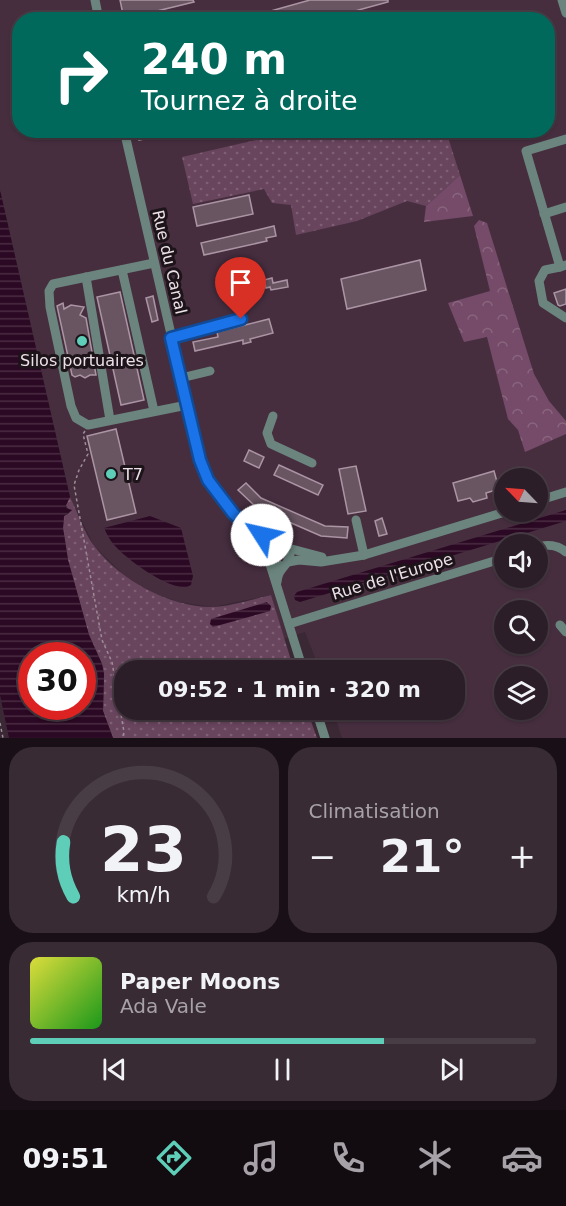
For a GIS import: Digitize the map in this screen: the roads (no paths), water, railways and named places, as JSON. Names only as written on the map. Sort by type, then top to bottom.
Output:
[{"type":"street","points":[[562,0],[566,13]]},
{"type":"street","name":"Rue du Canal","points":[[126,138],[200,460],[208,480],[220,498],[246,526],[275,566],[299,560],[321,562],[364,555],[494,515]]},
{"type":"street","points":[[566,139],[526,151],[544,214],[561,254],[563,266],[545,270],[539,280],[543,303],[566,318]]},
{"type":"street","points":[[544,214],[566,207]]},
{"type":"street","points":[[154,263],[53,284],[49,291],[50,307],[71,406],[76,418],[88,425],[186,405]]},
{"type":"street","points":[[122,270],[154,411]]},
{"type":"street","points":[[86,277],[110,420]]},
{"type":"street","points":[[171,338],[241,319]]},
{"type":"street","points":[[181,378],[210,371]]},
{"type":"street","points":[[273,416],[267,433],[271,444],[312,463]]},
{"type":"street","points":[[548,498],[566,492]]},
{"type":"street","points":[[356,520],[364,555]]},
{"type":"street","name":"Rue du Canal","points":[[246,526],[288,548],[336,560]]},
{"type":"street","points":[[278,544],[269,550],[269,559],[300,660]]},
{"type":"street","points":[[548,546],[561,548],[566,552]]},
{"type":"street","points":[[276,585],[277,574],[291,555],[288,548]]},
{"type":"street","name":"Rue de l'Europe","points":[[289,624],[494,561]]},
{"type":"street","points":[[319,720],[325,738]]},
{"type":"place","name":"Silos portuaires","points":[[82,341]]},
{"type":"place","name":"T7","points":[[111,474]]}]
